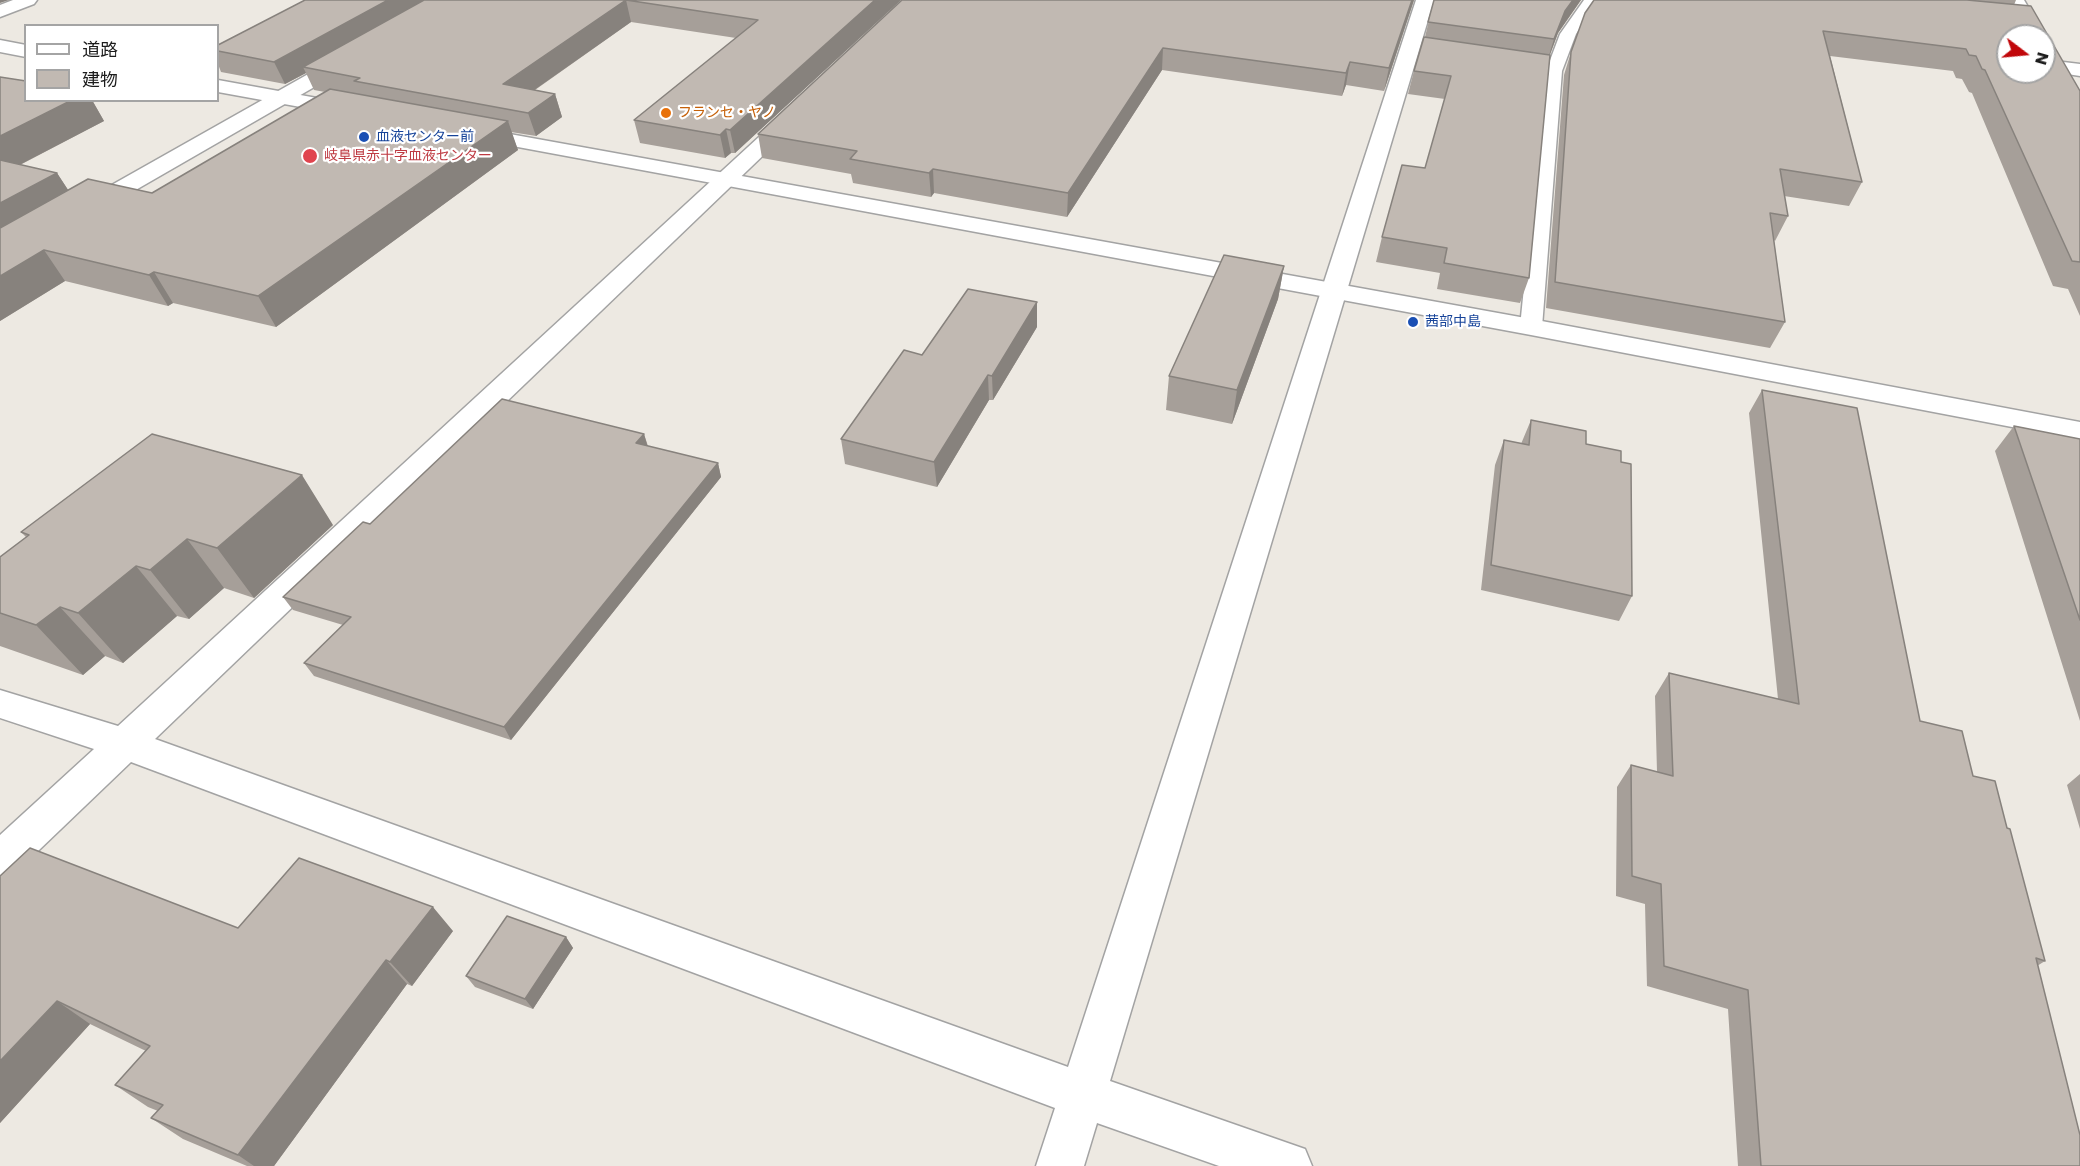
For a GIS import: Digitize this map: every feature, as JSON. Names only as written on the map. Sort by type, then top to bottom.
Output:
[{"type":"street","points":[[0,12],[28,0]]},
{"type":"street","points":[[1060,1166],[1425,0]]},
{"type":"street","points":[[2015,0],[2029,24]]},
{"type":"street","points":[[0,46],[24,51]]},
{"type":"street","points":[[1409,50],[1432,54]]},
{"type":"street","points":[[62,222],[362,52]]},
{"type":"street","points":[[2056,67],[2080,70]]},
{"type":"street","points":[[1532,68],[1554,71]]},
{"type":"street","points":[[2056,69],[2065,85]]},
{"type":"street","points":[[219,86],[375,115]]},
{"type":"street","points":[[0,861],[803,106]]},
{"type":"street","points":[[445,128],[1531,327],[2080,431]]},
{"type":"street","points":[[0,705],[125,744],[1082,1095],[1288,1166]]},
{"type":"lane","points":[[1531,327],[1554,71],[1568,34],[1591,0]]},
{"type":"lane","points":[[2005,21],[2015,24]]},
{"type":"building","points":[[305,0],[388,0],[274,62],[219,51],[219,44]]},
{"type":"building","points":[[424,0],[626,0],[503,84],[555,94],[528,113],[354,81],[360,78],[303,67]]},
{"type":"building","points":[[626,0],[875,0],[730,130],[726,129],[720,135],[634,120],[758,20]]},
{"type":"building","points":[[902,0],[1412,0],[1389,68],[1350,62],[1346,73],[1163,48],[1068,193],[933,169],[929,173],[850,159],[857,151],[758,134]]},
{"type":"building","points":[[1434,0],[1573,0],[1565,11],[1554,39],[1428,22]]},
{"type":"building","points":[[1594,0],[1967,0],[2031,6],[2041,24],[1996,24],[1996,84],[2056,84],[2056,49],[2080,91],[2080,262],[2072,261],[1985,70],[1982,69],[1976,56],[1969,55],[1966,49],[1823,31],[1862,182],[1780,169],[1788,216],[1770,213],[1785,322],[1555,282],[1571,52],[1585,13]]},
{"type":"building","points":[[1424,37],[1550,55],[1529,278],[1444,263],[1447,248],[1382,237],[1402,165],[1425,168],[1451,76],[1414,71]]},
{"type":"building","points":[[0,77],[24,81],[24,102],[68,102],[0,136]]},
{"type":"building","points":[[330,89],[508,121],[258,296],[154,272],[149,275],[44,250],[0,276],[0,228],[88,179],[152,193]]},
{"type":"building","points":[[0,160],[57,173],[0,203]]},
{"type":"building","points":[[1224,255],[1284,266],[1237,390],[1169,376]]},
{"type":"building","points":[[968,289],[1037,302],[992,376],[988,375],[934,462],[841,439],[904,350],[922,355]]},
{"type":"building","points":[[1762,390],[1857,408],[1920,721],[1962,731],[1973,776],[1995,781],[2007,828],[2010,829],[2045,961],[2036,958],[2080,1135],[2080,1166],[1761,1166],[1748,990],[1664,966],[1661,884],[1632,876],[1631,765],[1673,776],[1669,673],[1799,704]]},
{"type":"building","points":[[502,399],[644,434],[636,443],[718,463],[504,727],[304,663],[351,617],[283,597],[363,522],[370,524]]},
{"type":"building","points":[[1531,420],[1586,431],[1586,444],[1621,451],[1621,462],[1631,464],[1632,596],[1491,565],[1504,440],[1529,445]]},
{"type":"building","points":[[2014,426],[2080,439],[2080,620]]},
{"type":"building","points":[[152,434],[302,475],[217,548],[187,539],[150,570],[136,566],[78,613],[60,607],[36,625],[0,613],[0,557],[29,535],[21,532]]},
{"type":"building","points":[[30,848],[238,928],[299,858],[433,907],[390,962],[386,960],[238,1155],[151,1118],[163,1105],[115,1085],[150,1046],[57,1001],[0,1061],[0,876]]},
{"type":"building","points":[[507,916],[566,937],[525,999],[466,976]]},
{"type":"place","name":"フランセ・ヤノ","points":[[666,113]]},
{"type":"place","name":"血液センター前","points":[[364,137]]},
{"type":"place","name":"岐阜県赤十字血液センター","points":[[310,156]]},
{"type":"place","name":"茜部中島","points":[[1413,322]]}]
